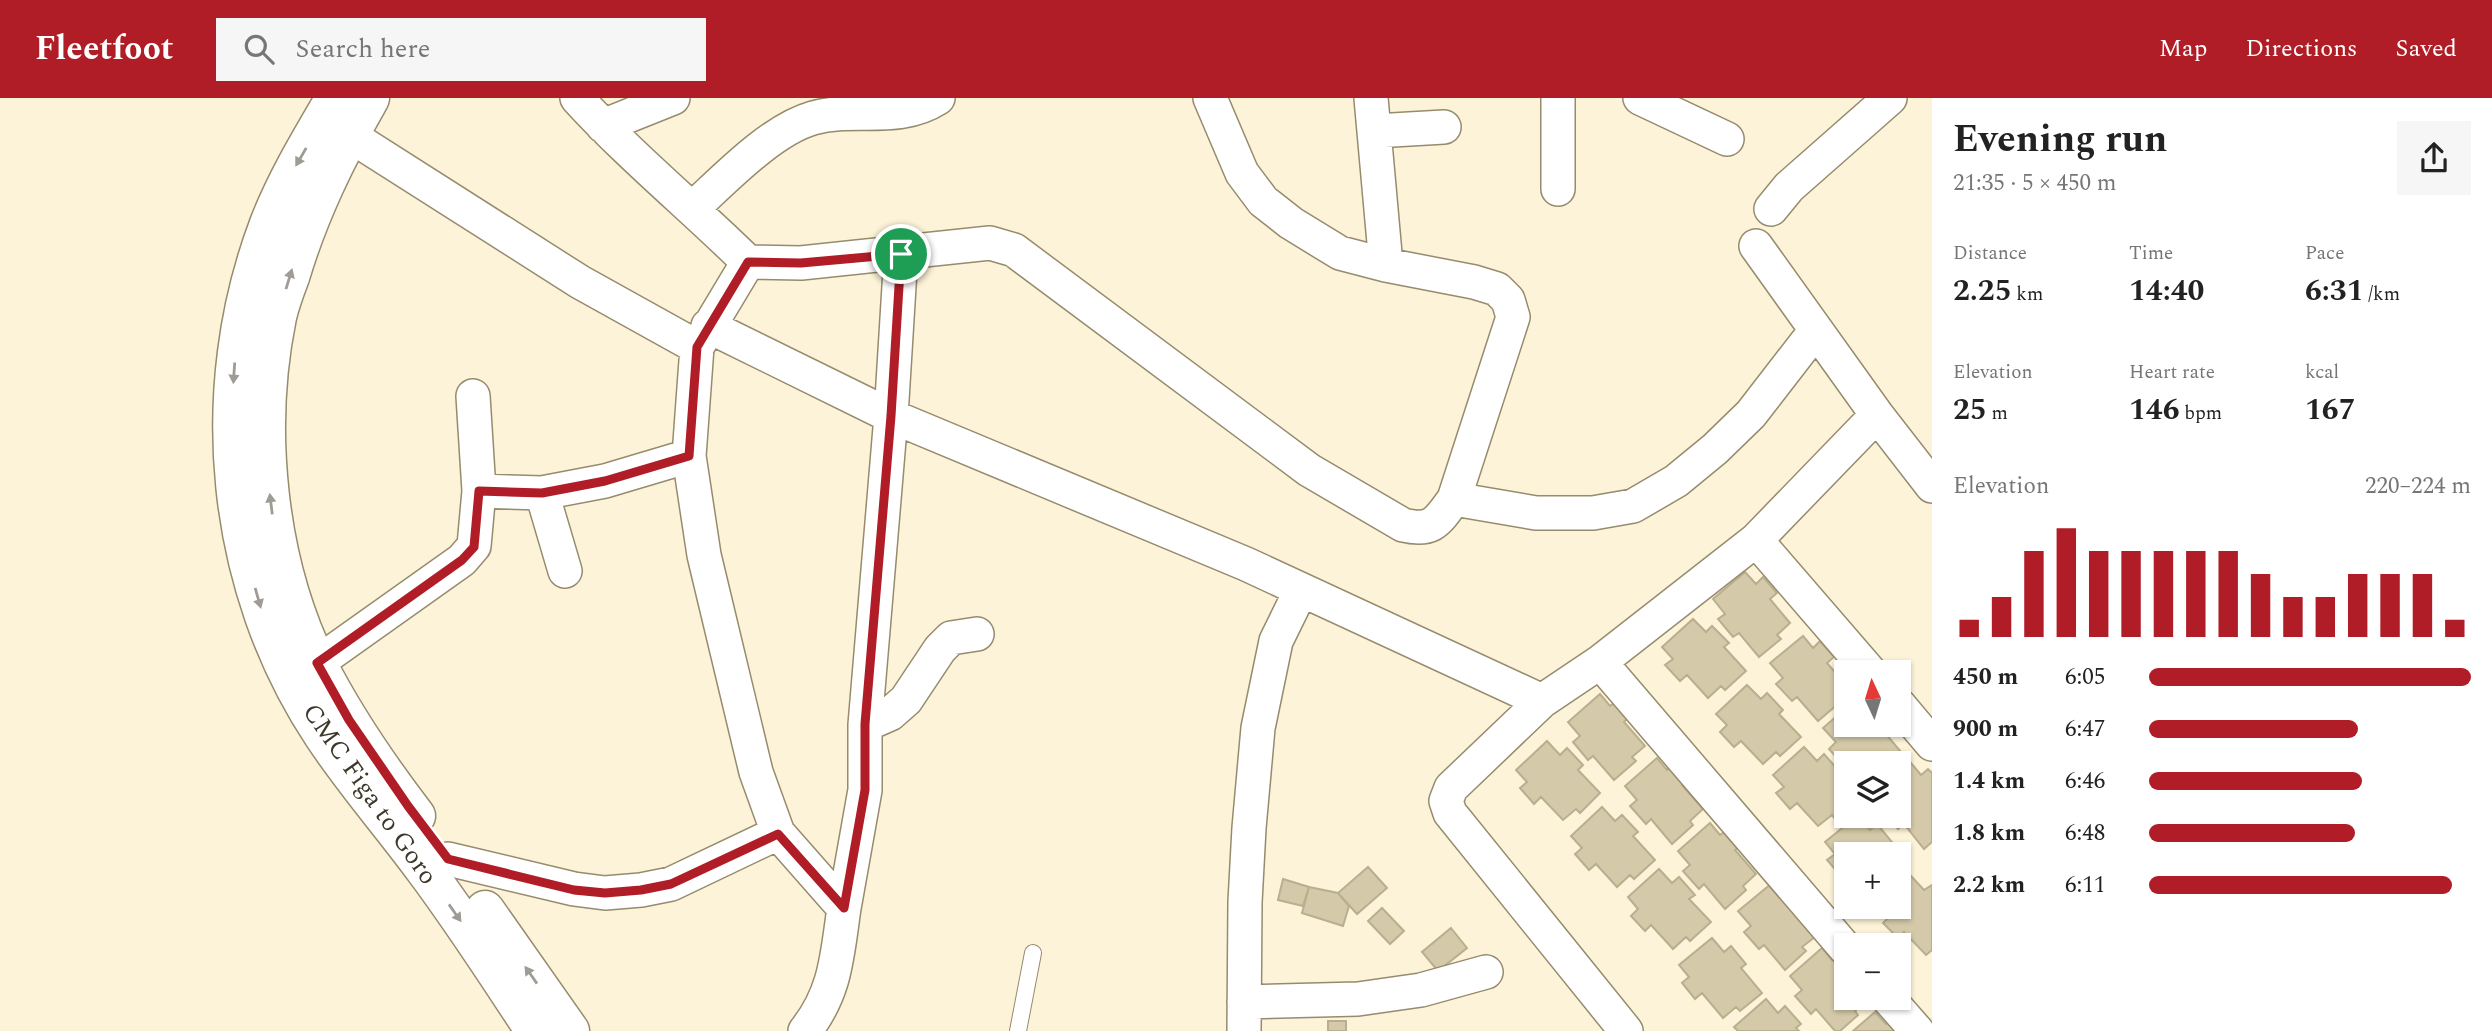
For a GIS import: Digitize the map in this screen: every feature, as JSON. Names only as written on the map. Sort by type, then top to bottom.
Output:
[{"type":"main road","name":"CMC Figa to Goro","points":[[335,98],[294,170],[270,224],[250,283],[236,349],[231,420],[234,481],[245,551],[262,611],[277,648],[322,735],[427,872],[535,1031]]},
{"type":"main road","points":[[370,98],[330,169],[303,234],[277,317],[267,394],[266,466],[272,516],[294,606],[317,663],[349,720],[570,1031]]},
{"type":"street","points":[[577,98],[603,126],[748,262],[801,263],[990,243],[1014,250],[1309,470],[1403,525],[1419,529],[1429,527],[1454,499],[1513,317],[1508,300],[1497,289],[1474,282],[1340,253],[1291,223],[1263,201],[1242,173],[1210,98]]},
{"type":"street","points":[[603,126],[673,98]]},
{"type":"street","points":[[693,208],[768,141],[812,118],[856,113],[893,114],[929,104],[938,98]]},
{"type":"street","points":[[1371,98],[1386,265]]},
{"type":"street","points":[[1558,98],[1559,189]]},
{"type":"street","points":[[1770,209],[1789,187],[1890,98]]},
{"type":"street","points":[[1655,101],[1727,139]]},
{"type":"street","points":[[1375,131],[1444,127]]},
{"type":"street","points":[[349,135],[580,282],[891,416],[1246,564],[1542,701]]},
{"type":"street","points":[[1756,246],[1877,415],[1932,486]]},
{"type":"street","points":[[804,1031],[820,1011],[833,980],[865,790],[865,724],[891,416],[901,254]]},
{"type":"street","points":[[748,262],[703,336],[689,456],[704,555],[757,772],[778,834],[844,908]]},
{"type":"street","points":[[1454,499],[1536,513],[1593,513],[1633,506],[1676,481],[1715,449],[1751,414],[1816,330]]},
{"type":"street","points":[[317,663],[462,560],[474,547],[479,491],[473,396]]},
{"type":"street","points":[[1626,1031],[1450,813],[1446,801],[1451,788],[1542,701],[1600,662],[1756,540],[1877,415]]},
{"type":"street","points":[[479,491],[542,493],[605,481],[689,456]]},
{"type":"street","points":[[542,493],[565,571]]},
{"type":"street","points":[[1756,540],[1860,660]]},
{"type":"street","points":[[1301,590],[1276,641],[1258,728],[1246,877],[1244,1016],[1421,990],[1486,972]]},
{"type":"street","points":[[865,724],[890,714],[906,700],[940,649],[951,638],[977,634]]},
{"type":"street","points":[[1600,662],[1834,935]]},
{"type":"street","points":[[1911,719],[1932,744]]},
{"type":"street","points":[[448,859],[574,890],[605,893],[671,884],[778,834]]},
{"type":"street","points":[[1899,1010],[1917,1031]]},
{"type":"lane","points":[[1018,1031],[1032,953]]},
{"type":"building","points":[[1745,572],[1756,584],[1763,577],[1777,593],[1770,599],[1790,623],[1777,635],[1781,639],[1759,657],[1739,633],[1733,637],[1718,619],[1725,614],[1713,599]]},
{"type":"building","points":[[1693,619],[1706,632],[1712,626],[1729,643],[1724,647],[1746,671],[1725,690],[1721,686],[1708,698],[1687,675],[1680,681],[1665,665],[1673,659],[1662,647]]},
{"type":"building","points":[[1803,636],[1813,648],[1820,641],[1834,657],[1827,663],[1834,671],[1834,707],[1818,721],[1797,697],[1792,701],[1776,684],[1783,678],[1770,663]]},
{"type":"building","points":[[1747,685],[1761,699],[1767,693],[1783,710],[1779,714],[1801,737],[1780,756],[1776,752],[1763,764],[1741,741],[1734,747],[1720,732],[1727,725],[1716,714]]},
{"type":"building","points":[[1600,694],[1610,706],[1618,700],[1631,715],[1624,722],[1645,746],[1632,757],[1636,761],[1614,780],[1593,756],[1588,760],[1573,742],[1580,736],[1568,722]]},
{"type":"building","points":[[1834,718],[1834,737],[1888,737],[1900,751],[1834,751],[1834,755],[1829,749],[1836,742],[1823,728]]},
{"type":"building","points":[[1547,741],[1560,755],[1567,748],[1583,765],[1578,770],[1600,793],[1580,813],[1576,809],[1563,820],[1541,797],[1534,804],[1520,788],[1527,782],[1516,770]]},
{"type":"building","points":[[1804,747],[1817,761],[1824,754],[1834,765],[1834,818],[1832,815],[1818,826],[1797,803],[1790,809],[1776,793],[1784,787],[1773,775]]},
{"type":"building","points":[[1657,758],[1667,770],[1675,763],[1689,779],[1682,785],[1703,809],[1690,821],[1693,825],[1672,844],[1651,819],[1646,824],[1630,806],[1637,800],[1625,786]]},
{"type":"building","points":[[1911,763],[1921,775],[1928,769],[1932,773],[1932,842],[1924,849],[1907,828],[1911,828]]},
{"type":"building","points":[[1602,807],[1615,821],[1622,815],[1638,832],[1633,836],[1655,860],[1634,879],[1630,875],[1617,887],[1596,864],[1589,870],[1575,854],[1582,848],[1571,836]]},
{"type":"building","points":[[1710,823],[1720,835],[1728,829],[1742,844],[1735,850],[1756,874],[1743,886],[1746,890],[1725,909],[1704,884],[1699,889],[1683,871],[1690,865],[1678,851]]},
{"type":"building","points":[[1842,828],[1880,828],[1892,842],[1834,842],[1834,853],[1825,842]]},
{"type":"building","points":[[1834,855],[1834,868],[1827,860]]},
{"type":"building","points":[[1368,867],[1387,888],[1357,914],[1338,893]]},
{"type":"building","points":[[1659,869],[1672,883],[1679,877],[1695,895],[1689,899],[1711,922],[1690,941],[1686,937],[1673,949],[1651,925],[1645,931],[1631,916],[1638,909],[1628,897]]},
{"type":"building","points":[[1911,876],[1924,890],[1932,885],[1932,950],[1926,955],[1911,939],[1911,933],[1893,933],[1883,923],[1887,919],[1911,919]]},
{"type":"building","points":[[1283,879],[1309,887],[1303,906],[1278,900]]},
{"type":"building","points":[[1771,884],[1816,936],[1802,947],[1806,951],[1785,970],[1764,945],[1759,949],[1744,932],[1751,926],[1738,911]]},
{"type":"building","points":[[1309,887],[1338,893],[1349,906],[1343,926],[1302,913]]},
{"type":"building","points":[[1382,908],[1404,931],[1390,944],[1368,921]]},
{"type":"building","points":[[1451,928],[1467,948],[1438,971],[1422,952]]},
{"type":"building","points":[[1712,938],[1724,952],[1731,946],[1746,964],[1741,968],[1762,993],[1740,1011],[1736,1007],[1723,1018],[1702,993],[1695,999],[1682,983],[1689,977],[1679,965]]},
{"type":"building","points":[[1822,948],[1832,960],[1834,958],[1834,1010],[1856,1010],[1858,1015],[1840,1031],[1835,1031],[1816,1009],[1811,1014],[1795,996],[1802,990],[1790,976]]},
{"type":"building","points":[[1766,999],[1778,1013],[1785,1006],[1801,1024],[1796,1028],[1799,1031],[1738,1031],[1734,1027]]},
{"type":"building","points":[[1875,1012],[1886,1024],[1893,1018],[1905,1031],[1853,1031]]},
{"type":"building","points":[[1328,1021],[1346,1021],[1346,1031],[1328,1031]]},
{"type":"route","points":[[901,254],[891,416],[865,724],[865,790],[844,908],[778,834],[671,884],[605,893],[574,890],[448,859],[349,720],[317,663],[462,560],[474,547],[479,491],[542,493],[605,481],[689,456],[697,347],[748,262],[801,263],[901,254]]}]
